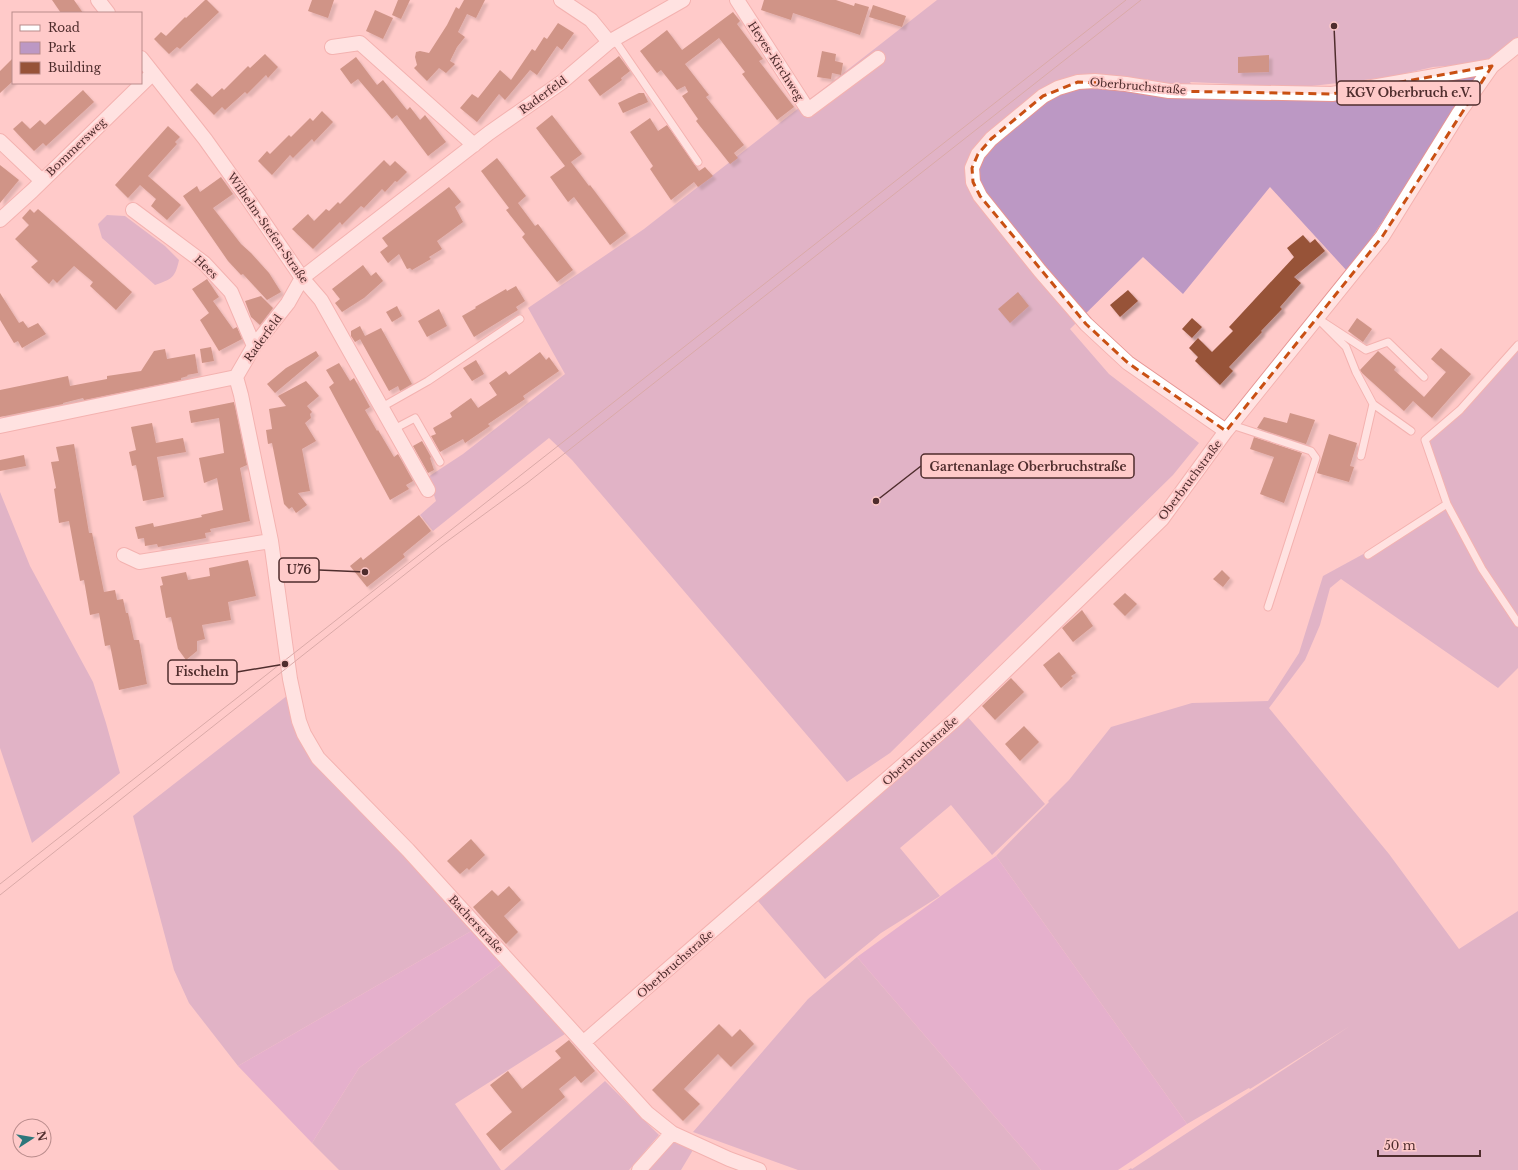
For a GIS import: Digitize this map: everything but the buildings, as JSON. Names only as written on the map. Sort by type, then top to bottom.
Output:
[{"type":"street","points":[[98,0],[107,12]]},
{"type":"street","points":[[561,0],[591,20],[612,40],[683,0]]},
{"type":"street","name":"Heyes-Kirchweg","points":[[737,0],[808,110],[878,58]]},
{"type":"street","name":"Raderfeld","points":[[236,377],[254,346],[288,303],[302,278],[474,145],[562,82],[612,40]]},
{"type":"street","points":[[332,47],[360,43],[474,145]]},
{"type":"street","name":"Oberbruchstraße","points":[[584,1042],[956,719],[1162,519],[1229,428],[1382,237],[1459,113],[1492,66],[1518,45]]},
{"type":"street","name":"Wilhelm-Stefen-Straße","points":[[142,59],[204,139],[250,202],[302,278],[321,300],[428,490]]},
{"type":"street","name":"Oberbruchstraße","points":[[1229,428],[1128,363],[1086,324],[1040,271],[980,196],[973,182],[972,168],[978,154],[991,139],[1043,96],[1058,88],[1078,82],[1095,81],[1169,90],[1332,94],[1492,66]]},
{"type":"street","name":"Bommersweg","points":[[142,84],[152,74]]},
{"type":"street","name":"Bommersweg","points":[[0,220],[142,84]]},
{"type":"street","points":[[0,141],[42,181]]},
{"type":"street","name":"Hees","points":[[133,210],[204,263],[231,292],[254,346]]},
{"type":"street","points":[[0,426],[236,377],[271,541],[139,562],[124,555]]},
{"type":"street","name":"Bacherstraße","points":[[271,541],[290,679],[298,721],[318,758],[408,850],[647,1113],[672,1133],[729,1160],[759,1170]]},
{"type":"street","points":[[639,1170],[672,1133]]},
{"type":"lane","points":[[612,40],[698,162]]},
{"type":"lane","points":[[1317,318],[1366,350],[1388,342],[1424,377]]},
{"type":"lane","points":[[1317,318],[1346,347],[1356,372],[1373,404],[1411,431]]},
{"type":"lane","points":[[382,406],[428,381],[520,319]]},
{"type":"lane","points":[[1518,345],[1460,410],[1425,440],[1447,504],[1482,569],[1518,623]]},
{"type":"lane","points":[[1361,456],[1373,404]]},
{"type":"lane","points":[[394,430],[415,418],[440,462]]},
{"type":"lane","name":"Oberbruchstraße","points":[[1229,428],[1311,451],[1316,458],[1268,607]]},
{"type":"lane","points":[[1368,555],[1447,504]]},
{"type":"highlighted area","points":[[1492,66],[1382,237],[1226,431],[1128,363],[1086,324],[980,196],[973,182],[972,168],[978,154],[991,139],[1043,96],[1078,82],[1126,84],[1169,91],[1332,94]]},
{"type":"green space","points":[[937,0],[1518,0],[1518,52],[1486,63],[1433,67],[1390,77],[1303,87],[1190,82],[1201,98],[1330,101],[1480,73],[1355,263],[1347,271],[1270,187],[1183,294],[1143,257],[1070,329],[1109,374],[1199,443],[1173,475],[890,753],[847,782],[572,460],[549,438],[433,531],[420,515],[436,501],[428,477],[463,454],[565,374],[528,308],[644,229]]},
{"type":"green space","points":[[107,215],[125,216],[165,246],[179,260],[176,271],[172,277],[155,285],[102,238],[98,224]]},
{"type":"green space","points":[[1518,341],[1518,668],[1498,688],[1341,579],[1330,588],[1320,625],[1305,660],[1269,708],[1389,854],[1459,949],[1518,911],[1518,1170],[1128,1170],[1131,1168],[1132,1169],[1350,1026],[1250,1089],[1249,1088],[1187,1124],[996,856],[1069,780],[1111,727],[1192,703],[1268,701],[1299,653],[1323,576],[1367,552],[1444,503],[1423,439],[1457,409],[1491,373]]},
{"type":"green space","points":[[0,492],[30,566],[93,682],[120,773],[32,843],[0,748]]},
{"type":"green space","points":[[288,695],[297,731],[473,930],[238,1066],[189,1003],[174,970],[133,816]]},
{"type":"green space","points":[[966,715],[1045,804],[992,855],[951,805],[900,848],[940,896],[881,933],[825,979],[758,901]]},
{"type":"green space","points":[[857,957],[1041,1170],[798,1170],[693,1132],[808,999]]},
{"type":"green space","points":[[502,964],[565,1034],[455,1104],[501,1170],[339,1170],[312,1143],[359,1068]]},
{"type":"green space","points":[[605,1081],[659,1135],[629,1170],[504,1170]]},
{"type":"green space","points":[[671,1141],[693,1150],[681,1170],[647,1170]]},
{"type":"shaded area","points":[[996,856],[1187,1124],[1118,1170],[1041,1170],[857,957]]},
{"type":"shaded area","points":[[473,930],[502,964],[359,1068],[312,1143],[238,1066]]},
{"type":"tram line","points":[[0,884],[1126,0]]},
{"type":"tram line","points":[[0,895],[442,545],[527,483],[1141,0]]},
{"type":"place","name":"KGV Oberbruch e.V.","points":[[1334,26]]},
{"type":"place","name":"Gartenanlage Oberbruchstraße","points":[[876,501]]},
{"type":"place","name":"U76","points":[[365,572]]},
{"type":"place","name":"Fischeln","points":[[285,664]]}]
